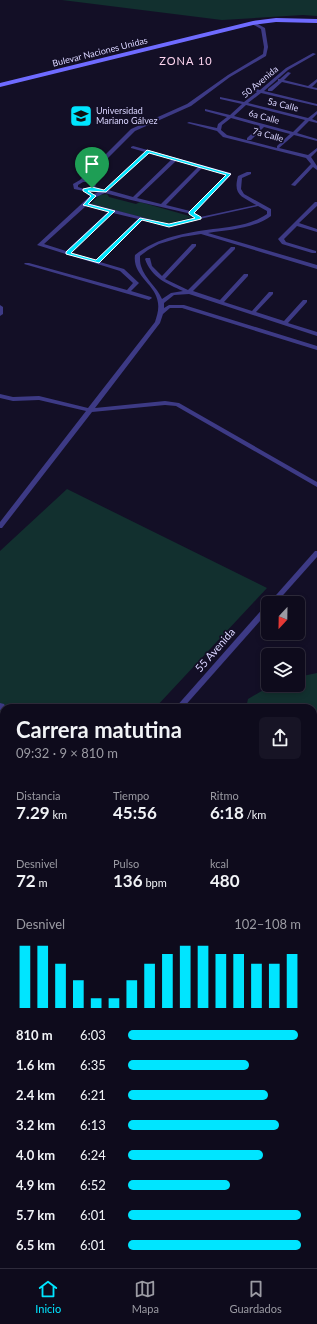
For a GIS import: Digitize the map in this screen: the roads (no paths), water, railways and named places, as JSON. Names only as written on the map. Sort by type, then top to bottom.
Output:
[{"type":"main road","name":"Bulevar Naciones Unidas","points":[[166,43],[177,42],[253,23],[276,20],[317,21]]},
{"type":"main road","name":"Bulevar Naciones Unidas","points":[[0,84],[185,38],[203,35]]},
{"type":"main road","points":[[177,42],[185,38]]},
{"type":"street","points":[[94,196],[75,187],[77,183],[82,181],[133,130],[189,106],[229,76],[265,55],[266,47],[263,29],[253,23]]},
{"type":"street","points":[[243,25],[263,29]]},
{"type":"street","name":"50 Avenida","points":[[220,130],[225,127],[245,104],[290,67],[316,55]]},
{"type":"street","name":"50 Avenida","points":[[233,117],[316,55]]},
{"type":"street","points":[[275,79],[317,89]]},
{"type":"street","points":[[309,87],[317,80]]},
{"type":"street","points":[[247,88],[317,105]]},
{"type":"street","name":"5a Calle","points":[[222,98],[317,122]]},
{"type":"street","name":"6a Calle","points":[[207,110],[317,140]]},
{"type":"street","points":[[278,147],[317,112]]},
{"type":"street","name":"7a Calle","points":[[189,123],[302,153],[308,157]]},
{"type":"street","points":[[249,139],[264,125]]},
{"type":"street","name":"7a Calle","points":[[220,130],[247,142],[308,157]]},
{"type":"street","points":[[133,147],[229,174],[191,213]]},
{"type":"street","points":[[293,185],[315,167],[308,157],[317,149]]},
{"type":"street","points":[[128,292],[136,283],[126,271],[40,245],[94,196],[105,191],[148,151]]},
{"type":"street","points":[[133,199],[174,158]]},
{"type":"street","points":[[162,206],[201,166]]},
{"type":"street","points":[[163,312],[160,296],[138,270],[137,256],[146,247],[157,243],[250,224],[269,216],[269,210],[242,195],[239,190],[240,177],[249,173]]},
{"type":"street","points":[[87,175],[88,181]]},
{"type":"street","points":[[82,181],[88,181],[94,184],[92,188]]},
{"type":"street","points":[[84,190],[92,188],[97,191],[105,191],[191,213],[199,218]]},
{"type":"street","points":[[314,252],[281,240],[296,224],[314,209],[317,203]]},
{"type":"street","points":[[85,204],[169,225],[256,206]]},
{"type":"street","points":[[67,253],[112,211]]},
{"type":"street","points":[[97,262],[141,219]]},
{"type":"street","points":[[296,224],[317,231]]},
{"type":"street","points":[[200,233],[317,267]]},
{"type":"street","points":[[162,279],[194,245]]},
{"type":"street","points":[[161,302],[173,294],[189,292],[232,248]]},
{"type":"street","points":[[148,259],[150,266],[162,279],[189,292],[317,334]]},
{"type":"street","points":[[27,264],[149,298]]},
{"type":"street","points":[[221,302],[246,275]]},
{"type":"street","points":[[253,313],[270,293]]},
{"type":"street","points":[[285,323],[305,301]]},
{"type":"street","points":[[0,526],[158,322],[163,312],[169,307],[182,306],[317,348]]},
{"type":"street","points":[[0,307],[0,314]]},
{"type":"street","points":[[0,396],[13,399],[39,398],[89,410],[165,403],[178,404],[317,485]]},
{"type":"street","points":[[278,596],[317,553]]},
{"type":"street","name":"55 Avenida","points":[[183,704],[261,615]]},
{"type":"place","name":"Universidad Mariano Gálvez","points":[[81,116]]},
{"type":"district","name":"ZONA 10","points":[[186,61]]}]
